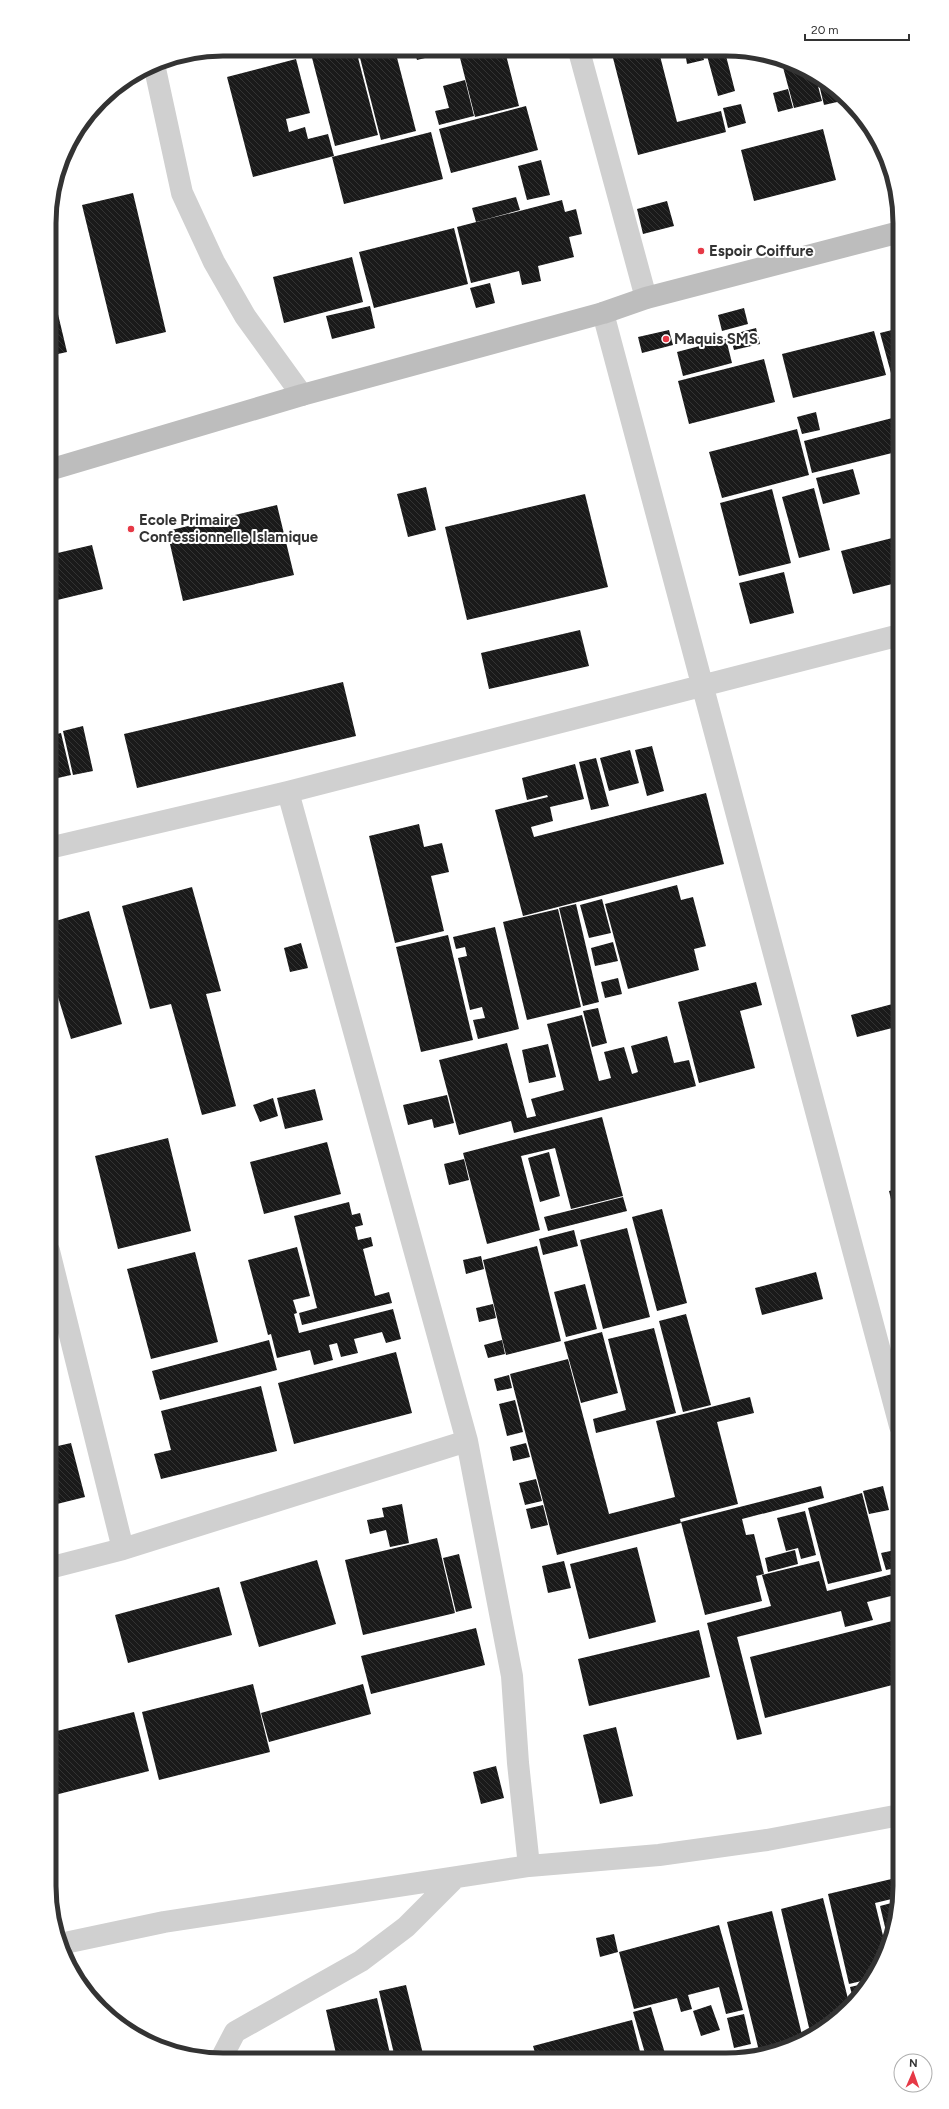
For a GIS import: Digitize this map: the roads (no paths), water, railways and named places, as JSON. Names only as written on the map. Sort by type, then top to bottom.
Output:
[{"type":"street","points":[[580,56],[646,298]]},
{"type":"street","points":[[155,70],[185,200],[214,262],[242,309],[302,395]]},
{"type":"street","points":[[56,468],[302,395],[602,313],[646,298],[893,234]]},
{"type":"street","points":[[602,313],[893,1400]]},
{"type":"street","points":[[56,846],[288,792],[702,688],[893,637]]},
{"type":"street","points":[[288,792],[467,1441],[512,1676],[518,1763],[529,1866]]},
{"type":"street","points":[[56,1279],[123,1549]]},
{"type":"street","points":[[56,1566],[123,1549],[467,1441]]},
{"type":"street","points":[[66,1943],[164,1922],[454,1879],[529,1866],[659,1855],[768,1840],[893,1815]]},
{"type":"street","points":[[224,2053],[235,2032],[360,1961],[406,1928],[454,1879]]},
{"type":"place","name":"Espoir Coiffure","points":[[701,251]]},
{"type":"place","name":"Maquis SMS","points":[[666,339]]},
{"type":"place","name":"Ecole Primaire Confessionnelle Islamique","points":[[131,529]]}]
